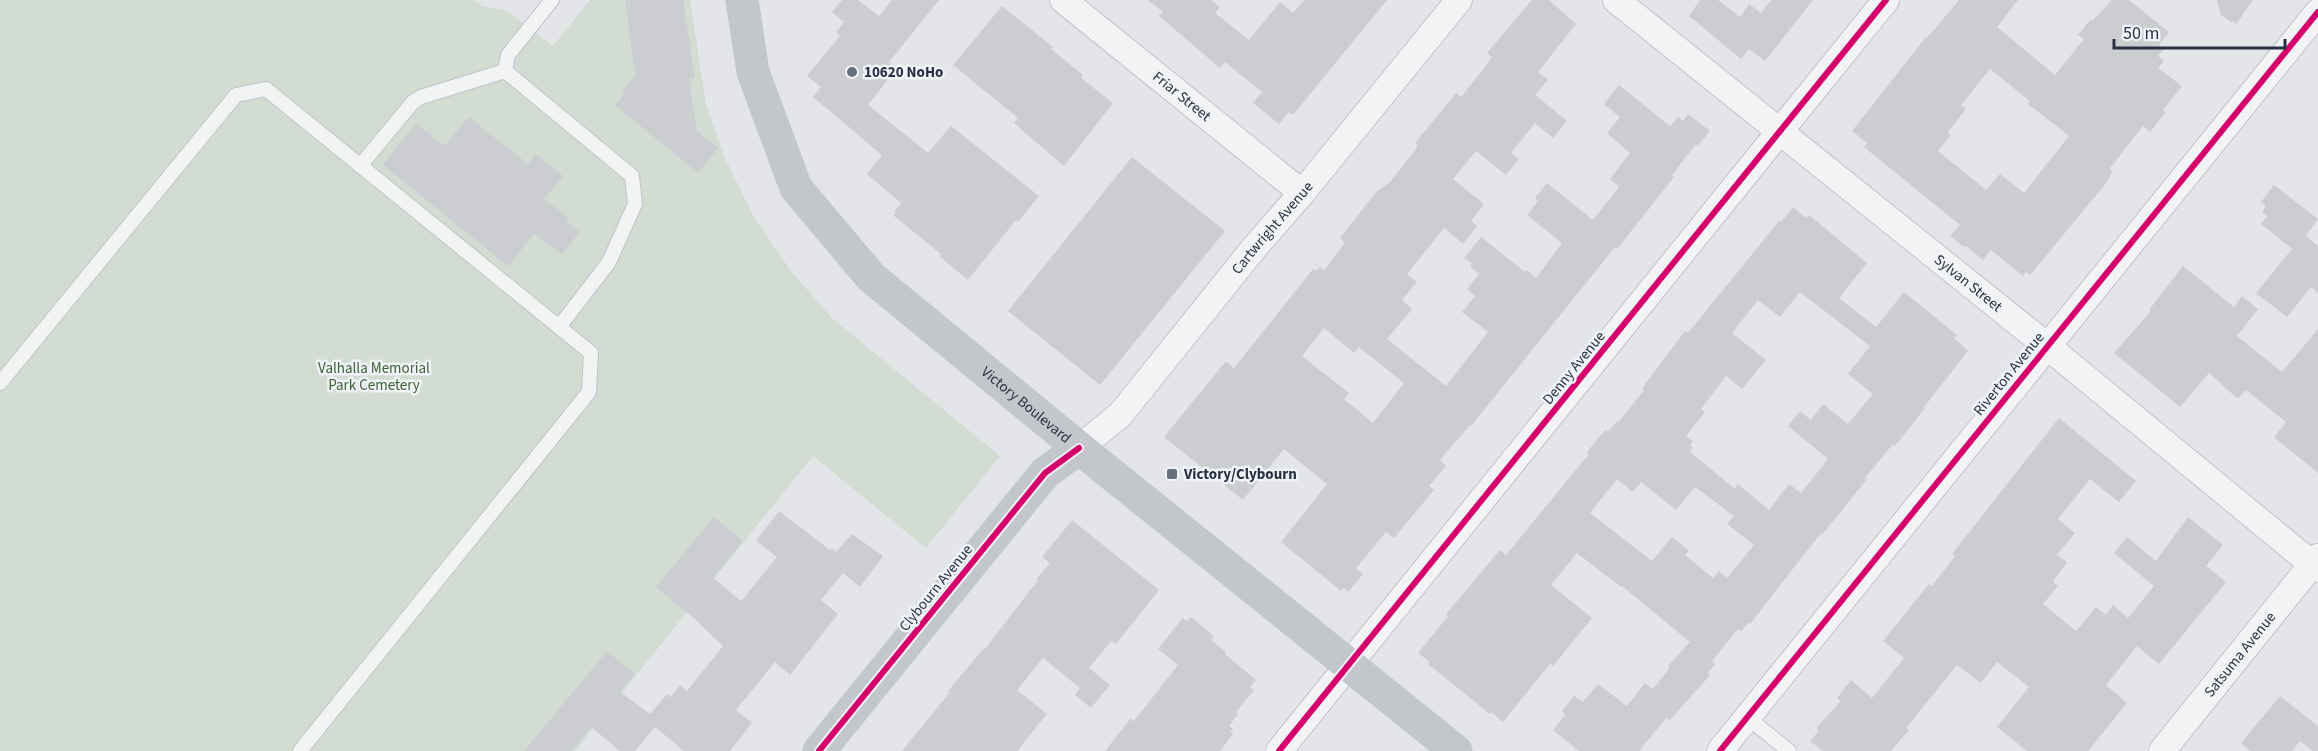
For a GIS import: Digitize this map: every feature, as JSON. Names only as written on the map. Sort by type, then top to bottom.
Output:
[{"type":"main road","name":"Victory Boulevard","points":[[742,0],[753,72],[796,188],[871,277],[1079,448],[1456,751]]},
{"type":"main road","name":"Clybourn Avenue","points":[[819,751],[1045,473],[1079,448]]},
{"type":"street","name":"Friar Street","points":[[1063,0],[1302,193]]},
{"type":"street","name":"Cartwright Avenue","points":[[1079,448],[1120,415],[1254,248],[1302,193],[1459,0]]},
{"type":"street","name":"Sylvan Street","points":[[1616,0],[2316,563]]},
{"type":"street","name":"Denny Avenue","points":[[1279,751],[1886,0]]},
{"type":"street","name":"Riverton Avenue","points":[[1720,751],[2318,12]]},
{"type":"street","name":"Satsuma Avenue","points":[[2162,751],[2316,563]]},
{"type":"lane","points":[[504,71],[508,54],[552,0]]},
{"type":"lane","points":[[360,166],[413,102],[421,97],[504,71]]},
{"type":"lane","points":[[504,71],[632,176],[635,204],[609,262],[559,327]]},
{"type":"lane","points":[[0,383],[236,95],[266,89],[591,353],[589,392],[300,751]]},
{"type":"lane","points":[[1747,717],[1789,751]]},
{"type":"green space","name":"Valhalla Memorial Park Cemetery","points":[[0,0],[474,0],[482,6],[506,10],[553,46],[590,0],[690,0],[706,105],[725,158],[753,215],[790,270],[832,318],[1000,456],[926,548],[813,456],[575,751],[0,751]]},
{"type":"building","points":[[625,0],[683,0],[695,78],[689,79],[697,131],[718,148],[698,173],[615,105],[625,93],[622,91],[635,76]]},
{"type":"building","points":[[842,0],[858,0],[879,16],[892,0],[939,0],[889,62],[897,68],[868,105],[928,153],[951,126],[1039,196],[1018,222],[1016,220],[968,280],[939,256],[941,254],[894,216],[896,213],[894,212],[901,203],[867,174],[882,155],[813,97],[821,87],[807,76],[840,36],[836,32],[844,22],[832,12]]},
{"type":"building","points":[[1148,0],[1211,0],[1220,7],[1215,13],[1249,40],[1280,2],[1293,13],[1304,0],[1387,0],[1293,115],[1289,112],[1279,124],[1253,103],[1262,92],[1225,62],[1220,68],[1159,16],[1163,12]]},
{"type":"building","points":[[1532,0],[1549,0],[1576,24],[1538,72],[1548,80],[1535,95],[1567,121],[1553,138],[1535,123],[1511,153],[1519,159],[1506,175],[1476,151],[1453,179],[1484,204],[1471,221],[1477,226],[1463,244],[1444,228],[1407,274],[1417,282],[1402,300],[1412,309],[1387,339],[1446,386],[1488,332],[1462,312],[1475,296],[1467,289],[1479,274],[1470,266],[1472,263],[1464,258],[1481,237],[1536,278],[1562,243],[1527,215],[1538,201],[1535,198],[1547,183],[1593,220],[1619,187],[1610,179],[1630,153],[1607,133],[1620,117],[1604,104],[1619,85],[1670,126],[1678,117],[1683,121],[1688,114],[1710,131],[1698,146],[1696,144],[1672,175],[1674,177],[1617,249],[1615,247],[1471,426],[1440,460],[1446,466],[1429,486],[1434,490],[1394,538],[1386,532],[1356,568],[1363,574],[1348,592],[1344,588],[1341,591],[1281,542],[1327,484],[1284,449],[1243,500],[1164,437],[1226,361],[1234,368],[1313,269],[1316,271],[1320,267],[1324,270],[1345,243],[1340,238],[1377,191],[1389,183],[1413,153],[1418,145],[1415,143],[1456,93],[1461,97],[1484,68],[1492,57],[1487,53]],"holes":[[[1324,328],[1354,353],[1359,347],[1404,383],[1373,423],[1344,399],[1349,393],[1302,356]]]},
{"type":"building","points":[[1700,0],[1718,0],[1740,17],[1749,4],[1761,13],[1771,0],[1813,0],[1765,61],[1749,49],[1741,59],[1689,16]]},
{"type":"building","points":[[1959,0],[2018,0],[1997,27],[2055,75],[2084,39],[2078,35],[2090,20],[2092,21],[2112,0],[2129,0],[2169,32],[2159,45],[2164,49],[2158,56],[2164,61],[2158,68],[2182,86],[2163,110],[2166,112],[2150,132],[2143,126],[2110,168],[2112,172],[2107,182],[2030,275],[2026,272],[2023,276],[1991,250],[1983,260],[1950,236],[1960,225],[1864,147],[1867,143],[1852,131]],"holes":[[[1990,69],[2030,101],[2028,104],[2069,136],[2024,193],[2000,174],[1986,190],[1938,151],[1951,135],[1948,132],[1966,109],[1961,105]]]},
{"type":"building","points":[[2217,0],[2253,0],[2236,24],[2221,15]]},
{"type":"building","points":[[1002,6],[1053,47],[1051,49],[1083,75],[1081,78],[1113,103],[1064,166],[1014,123],[1018,118],[953,65]]},
{"type":"building","points":[[469,117],[528,164],[536,154],[563,176],[544,199],[568,218],[566,220],[580,232],[562,254],[534,234],[508,266],[383,165],[416,123],[444,146]]},
{"type":"building","points":[[1132,157],[1225,231],[1100,385],[1008,311]]},
{"type":"building","points":[[2274,185],[2318,219],[2306,236],[2318,246],[2318,293],[2311,287],[2287,317],[2256,293],[2292,249],[2261,224],[2267,216],[2262,212],[2266,206],[2261,202]]},
{"type":"building","points":[[1793,207],[1806,218],[1809,215],[1867,263],[1839,298],[1876,327],[1904,292],[1957,335],[1954,338],[1968,351],[1895,446],[1893,444],[1865,478],[1867,479],[1822,535],[1821,533],[1750,624],[1748,623],[1741,631],[1738,629],[1712,661],[1715,664],[1708,673],[1710,675],[1670,720],[1666,718],[1639,751],[1579,751],[1553,730],[1565,715],[1562,711],[1574,696],[1583,702],[1598,684],[1627,706],[1645,683],[1653,689],[1669,669],[1669,665],[1690,642],[1622,586],[1577,553],[1551,585],[1592,618],[1553,666],[1550,664],[1503,722],[1428,664],[1430,662],[1418,653],[1448,616],[1446,614],[1500,550],[1506,555],[1589,454],[1587,452],[1605,430],[1608,432],[1617,421],[1618,423],[1685,331],[1688,333],[1780,220],[1781,222]],"holes":[[[1800,292],[1870,346],[1848,374],[1873,394],[1848,424],[1823,404],[1811,420],[1800,411],[1788,426],[1828,459],[1801,493],[1789,484],[1769,510],[1738,484],[1735,489],[1690,452],[1693,448],[1690,445],[1693,441],[1686,436],[1705,412],[1701,409],[1726,376],[1742,389],[1766,360],[1732,333],[1758,300],[1780,317]],[[1617,479],[1633,492],[1641,482],[1676,510],[1695,487],[1734,516],[1727,524],[1754,545],[1727,578],[1719,571],[1713,578],[1685,555],[1689,551],[1672,537],[1652,561],[1590,513]]]},
{"type":"building","points":[[2183,266],[2234,307],[2242,296],[2258,309],[2237,336],[2282,372],[2318,329],[2318,473],[2274,437],[2286,422],[2246,390],[2238,399],[2209,373],[2180,407],[2114,353],[2151,311],[2149,310]]},
{"type":"building","points":[[2059,418],[2136,481],[2119,502],[2090,479],[2058,519],[2075,533],[2057,555],[2067,562],[2053,582],[2058,586],[2043,604],[2076,631],[2096,607],[2106,615],[2113,605],[2128,618],[2154,586],[2114,553],[2127,537],[2156,561],[2188,517],[2223,545],[2206,566],[2226,582],[2159,664],[2137,646],[2106,685],[2127,703],[2088,751],[2027,751],[1997,727],[2029,687],[1997,662],[1981,683],[1957,665],[1906,728],[1909,730],[1891,751],[1823,751],[1810,741],[1818,732],[1817,727],[1841,701],[1837,698],[1851,680],[1872,698],[1904,658],[1883,641],[1929,584],[1932,586],[1955,556],[1952,554]]},
{"type":"building","points":[[779,511],[830,550],[831,548],[836,552],[852,534],[883,556],[860,587],[843,573],[821,600],[838,614],[790,675],[775,662],[736,710],[752,723],[730,751],[684,751],[655,727],[635,751],[620,751],[591,727],[572,751],[524,751],[607,651],[635,674],[620,692],[650,714],[667,694],[671,697],[680,685],[687,691],[723,646],[656,587],[714,517],[743,541],[713,578],[741,601],[777,557],[756,541]]},
{"type":"building","points":[[1072,520],[1159,590],[1116,644],[1111,641],[1089,668],[1110,685],[1091,708],[1075,695],[1080,688],[1043,658],[1017,690],[1047,714],[1017,751],[902,751],[1038,580],[1036,579],[1050,563],[1042,557]]},
{"type":"building","points":[[1191,617],[1214,636],[1211,640],[1226,652],[1224,653],[1256,680],[1250,687],[1254,690],[1236,712],[1238,714],[1229,726],[1233,729],[1230,731],[1233,734],[1220,751],[1105,751],[1131,718],[1134,721],[1178,665],[1158,649],[1183,618],[1187,621]]},
{"type":"building","points":[[2280,696],[2318,726],[2318,751],[2313,751],[2300,741],[2292,751],[2250,751],[2241,743]]},
{"type":"cycle path","points":[[1279,751],[1886,0]]},
{"type":"cycle path","points":[[1720,751],[2318,12]]},
{"type":"cycle path","points":[[819,751],[1045,473],[1079,448]]},
{"type":"place","name":"10620 NoHo","points":[[852,72]]},
{"type":"place","name":"Victory/Clybourn","points":[[1172,474]]}]
